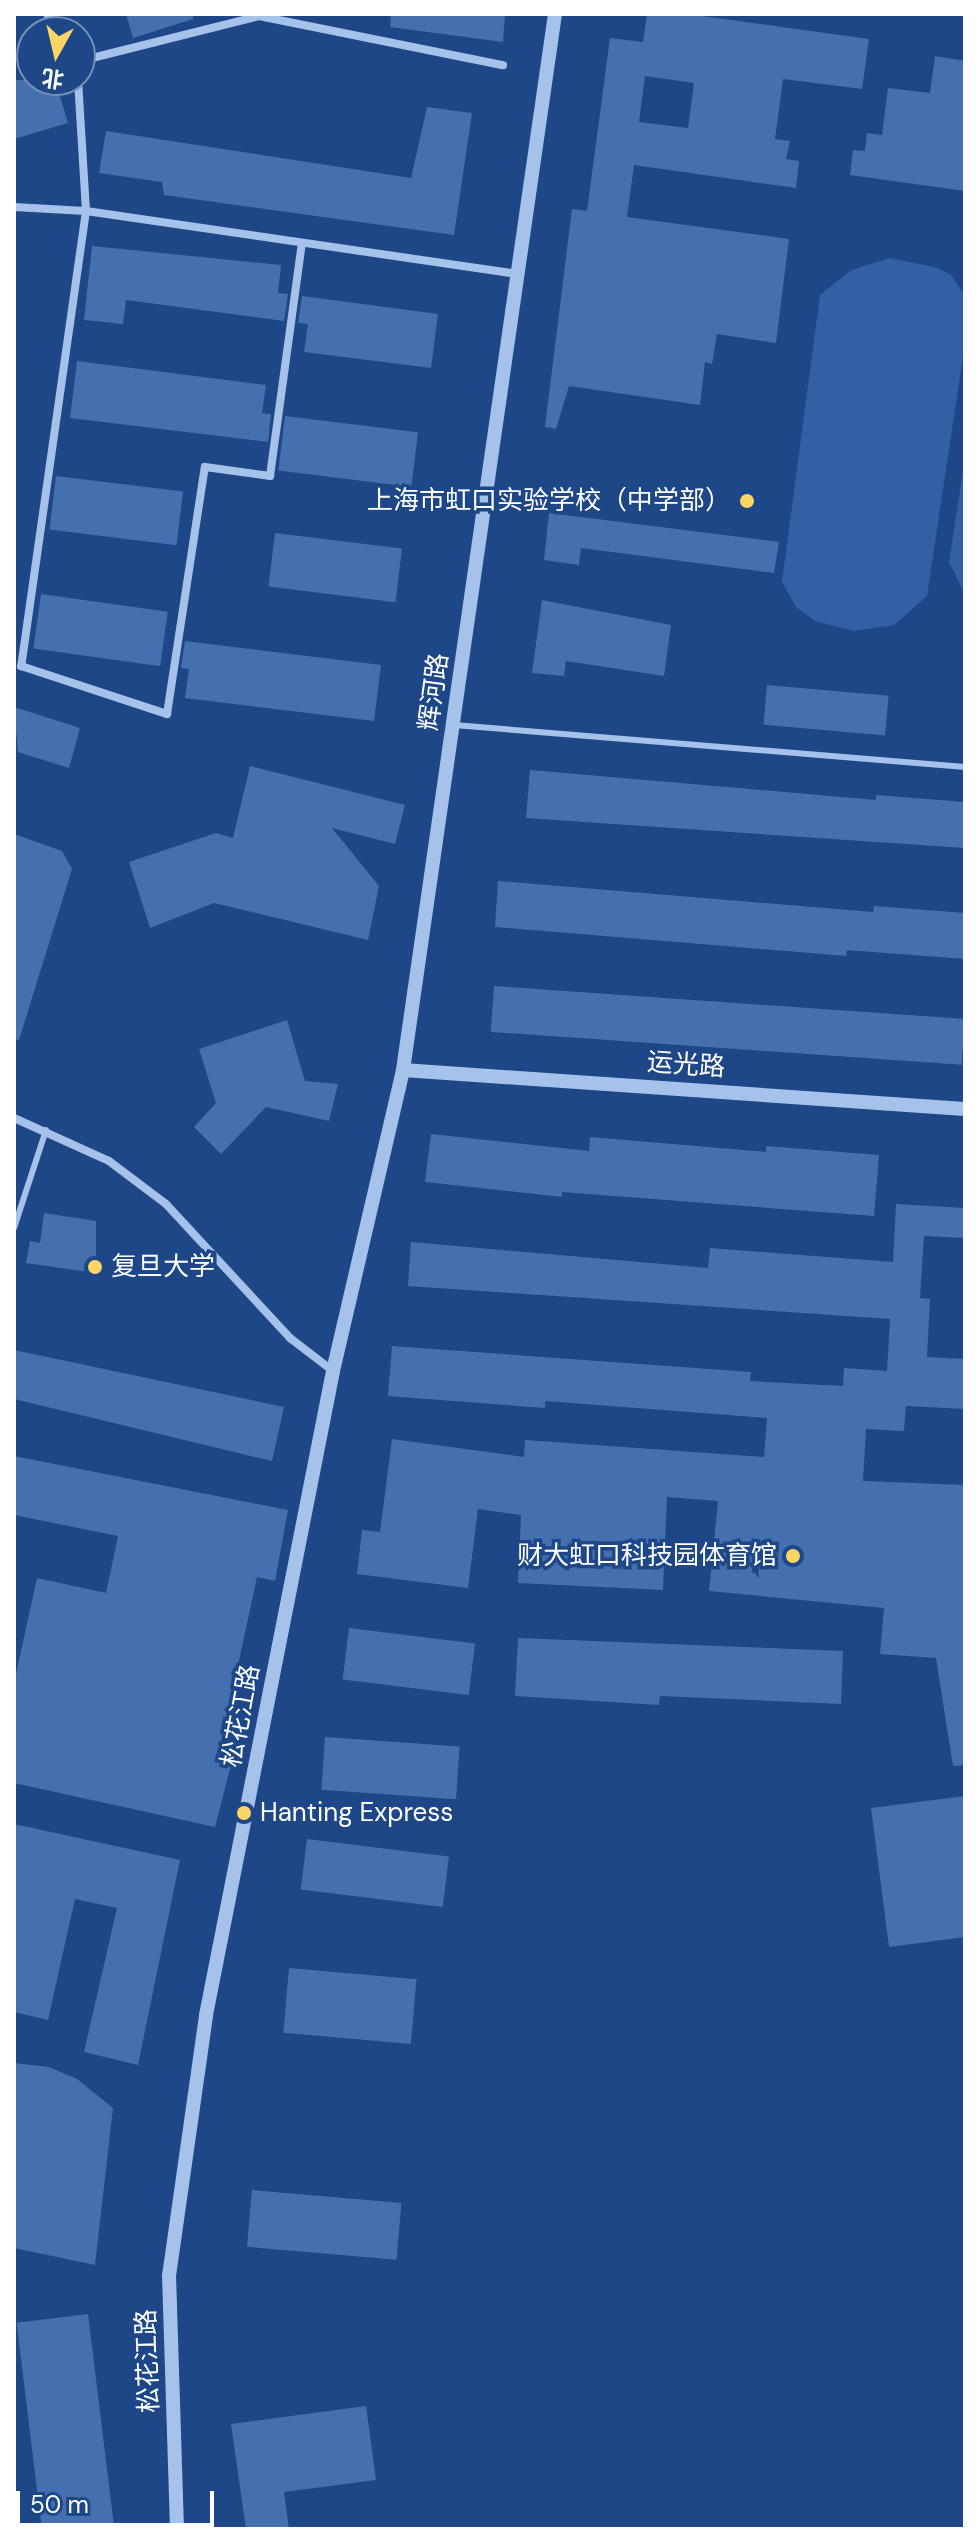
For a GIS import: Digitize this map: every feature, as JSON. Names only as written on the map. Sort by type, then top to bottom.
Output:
[{"type":"street","name":"辉河路","points":[[333,1371],[403,1070],[555,14]]},
{"type":"street","points":[[96,57],[259,16],[503,65]]},
{"type":"street","points":[[79,96],[86,211],[21,666],[167,714],[205,467],[270,476],[302,243]]},
{"type":"street","points":[[14,207],[86,211],[518,274]]},
{"type":"street","name":"运光路","points":[[403,1070],[965,1109]]},
{"type":"street","points":[[14,1118],[109,1161],[166,1204],[279,1327],[333,1371]]},
{"type":"street","name":"松花江路","points":[[177,2529],[169,2276],[206,2015],[333,1371]]},
{"type":"lane","points":[[453,725],[965,767]]},
{"type":"lane","points":[[14,1228],[46,1130]]},
{"type":"shaded area","points":[[889,258],[935,267],[951,275],[965,296],[965,343],[927,596],[894,625],[854,631],[815,621],[796,607],[782,582],[820,295],[851,270]]},
{"type":"shaded area","points":[[965,458],[965,594],[949,562]]},
{"type":"building","points":[[126,14],[193,14],[193,19],[133,38]]},
{"type":"building","points":[[391,14],[505,14],[503,42],[390,27]]},
{"type":"building","points":[[647,14],[687,14],[869,39],[862,89],[783,79],[775,139],[790,141],[786,159],[799,161],[796,188],[634,165],[627,217],[789,239],[776,343],[717,334],[712,364],[705,362],[700,405],[569,386],[556,429],[545,427],[572,209],[587,211],[610,38],[643,42]],"holes":[[[645,76],[694,83],[688,128],[639,122]]]},
{"type":"building","points":[[935,56],[965,61],[965,191],[850,175],[853,150],[865,151],[867,133],[882,135],[888,88],[930,93]]},
{"type":"building","points":[[14,80],[16,96],[60,96],[68,123],[14,139]]},
{"type":"building","points":[[427,107],[472,113],[454,235],[164,195],[162,182],[99,173],[106,131],[411,178]]},
{"type":"building","points":[[92,246],[281,265],[278,293],[288,294],[284,321],[126,300],[123,324],[84,320]]},
{"type":"building","points":[[302,296],[438,314],[431,368],[304,352],[308,324],[298,323]]},
{"type":"building","points":[[77,361],[266,385],[262,413],[271,414],[268,442],[70,418]]},
{"type":"building","points":[[285,416],[418,432],[411,487],[278,471]]},
{"type":"building","points":[[56,476],[183,492],[176,545],[49,530]]},
{"type":"building","points":[[549,513],[779,542],[774,573],[581,548],[579,565],[544,560]]},
{"type":"building","points":[[275,533],[402,549],[395,602],[268,587]]},
{"type":"building","points":[[41,594],[168,612],[160,666],[33,648]]},
{"type":"building","points":[[542,600],[671,625],[664,676],[566,661],[564,676],[532,673]]},
{"type":"building","points":[[185,641],[381,665],[374,721],[185,698],[189,669],[181,668]]},
{"type":"building","points":[[767,685],[889,696],[885,735],[764,725]]},
{"type":"building","points":[[14,707],[80,728],[69,768],[18,752]]},
{"type":"building","points":[[250,766],[405,805],[395,844],[332,828],[379,886],[368,940],[214,903],[150,928],[129,862],[216,833],[233,838]]},
{"type":"building","points":[[530,770],[876,800],[876,795],[965,802],[965,848],[526,818]]},
{"type":"building","points":[[14,834],[62,851],[72,869],[19,1040],[14,1039]]},
{"type":"building","points":[[498,881],[873,912],[874,906],[965,913],[965,959],[847,950],[846,956],[495,927]]},
{"type":"building","points":[[494,986],[965,1019],[962,1065],[491,1032]]},
{"type":"building","points":[[287,1020],[305,1081],[338,1084],[329,1121],[266,1107],[221,1154],[194,1127],[216,1103],[199,1049]]},
{"type":"building","points":[[431,1134],[589,1151],[590,1137],[766,1152],[766,1146],[879,1155],[874,1216],[562,1192],[562,1197],[425,1182]]},
{"type":"building","points":[[896,1204],[965,1208],[965,1238],[924,1236],[920,1298],[930,1299],[927,1357],[965,1359],[965,1409],[906,1406],[904,1431],[866,1429],[863,1481],[965,1485],[965,1765],[953,1766],[936,1658],[880,1654],[884,1608],[709,1591],[718,1501],[667,1497],[663,1590],[518,1583],[521,1515],[478,1509],[468,1588],[357,1574],[362,1530],[380,1532],[392,1439],[524,1457],[525,1440],[764,1457],[767,1418],[545,1401],[545,1408],[388,1396],[392,1346],[751,1372],[750,1381],[843,1386],[844,1368],[887,1371],[890,1319],[408,1286],[411,1242],[708,1268],[710,1248],[893,1262]]},
{"type":"building","points":[[44,1213],[96,1221],[96,1273],[26,1263],[30,1241],[40,1243]]},
{"type":"building","points":[[14,1350],[284,1407],[272,1461],[14,1399]]},
{"type":"building","points":[[14,1456],[288,1510],[275,1581],[257,1577],[218,1758],[232,1761],[215,1827],[14,1783],[14,1683],[37,1578],[106,1593],[118,1536],[14,1515]]},
{"type":"building","points":[[349,1628],[475,1643],[469,1695],[343,1680]]},
{"type":"building","points":[[518,1638],[843,1651],[841,1704],[660,1696],[659,1705],[515,1696]]},
{"type":"building","points":[[325,1737],[460,1746],[456,1799],[321,1790]]},
{"type":"building","points":[[965,1796],[965,1937],[889,1947],[871,1808]]},
{"type":"building","points":[[14,1824],[180,1860],[138,2065],[84,2052],[117,1908],[75,1899],[48,2020],[14,2012]]},
{"type":"building","points":[[307,1839],[449,1856],[443,1907],[301,1890]]},
{"type":"building","points":[[289,1968],[417,1979],[411,2044],[283,2033]]},
{"type":"building","points":[[14,2063],[49,2067],[77,2079],[113,2108],[95,2265],[14,2248]]},
{"type":"building","points":[[252,2190],[401,2203],[396,2260],[247,2247]]},
{"type":"building","points":[[88,2314],[114,2528],[42,2529],[17,2323]]},
{"type":"building","points":[[366,2406],[376,2480],[284,2492],[289,2529],[246,2529],[231,2424]]},
{"type":"place","name":"上海市虹口实验学校（中学部）","points":[[747,501]]},
{"type":"place","name":"复旦大学","points":[[95,1267]]},
{"type":"place","name":"财大虹口科技园体育馆","points":[[793,1556]]},
{"type":"place","name":"Hanting Express","points":[[244,1813]]}]
